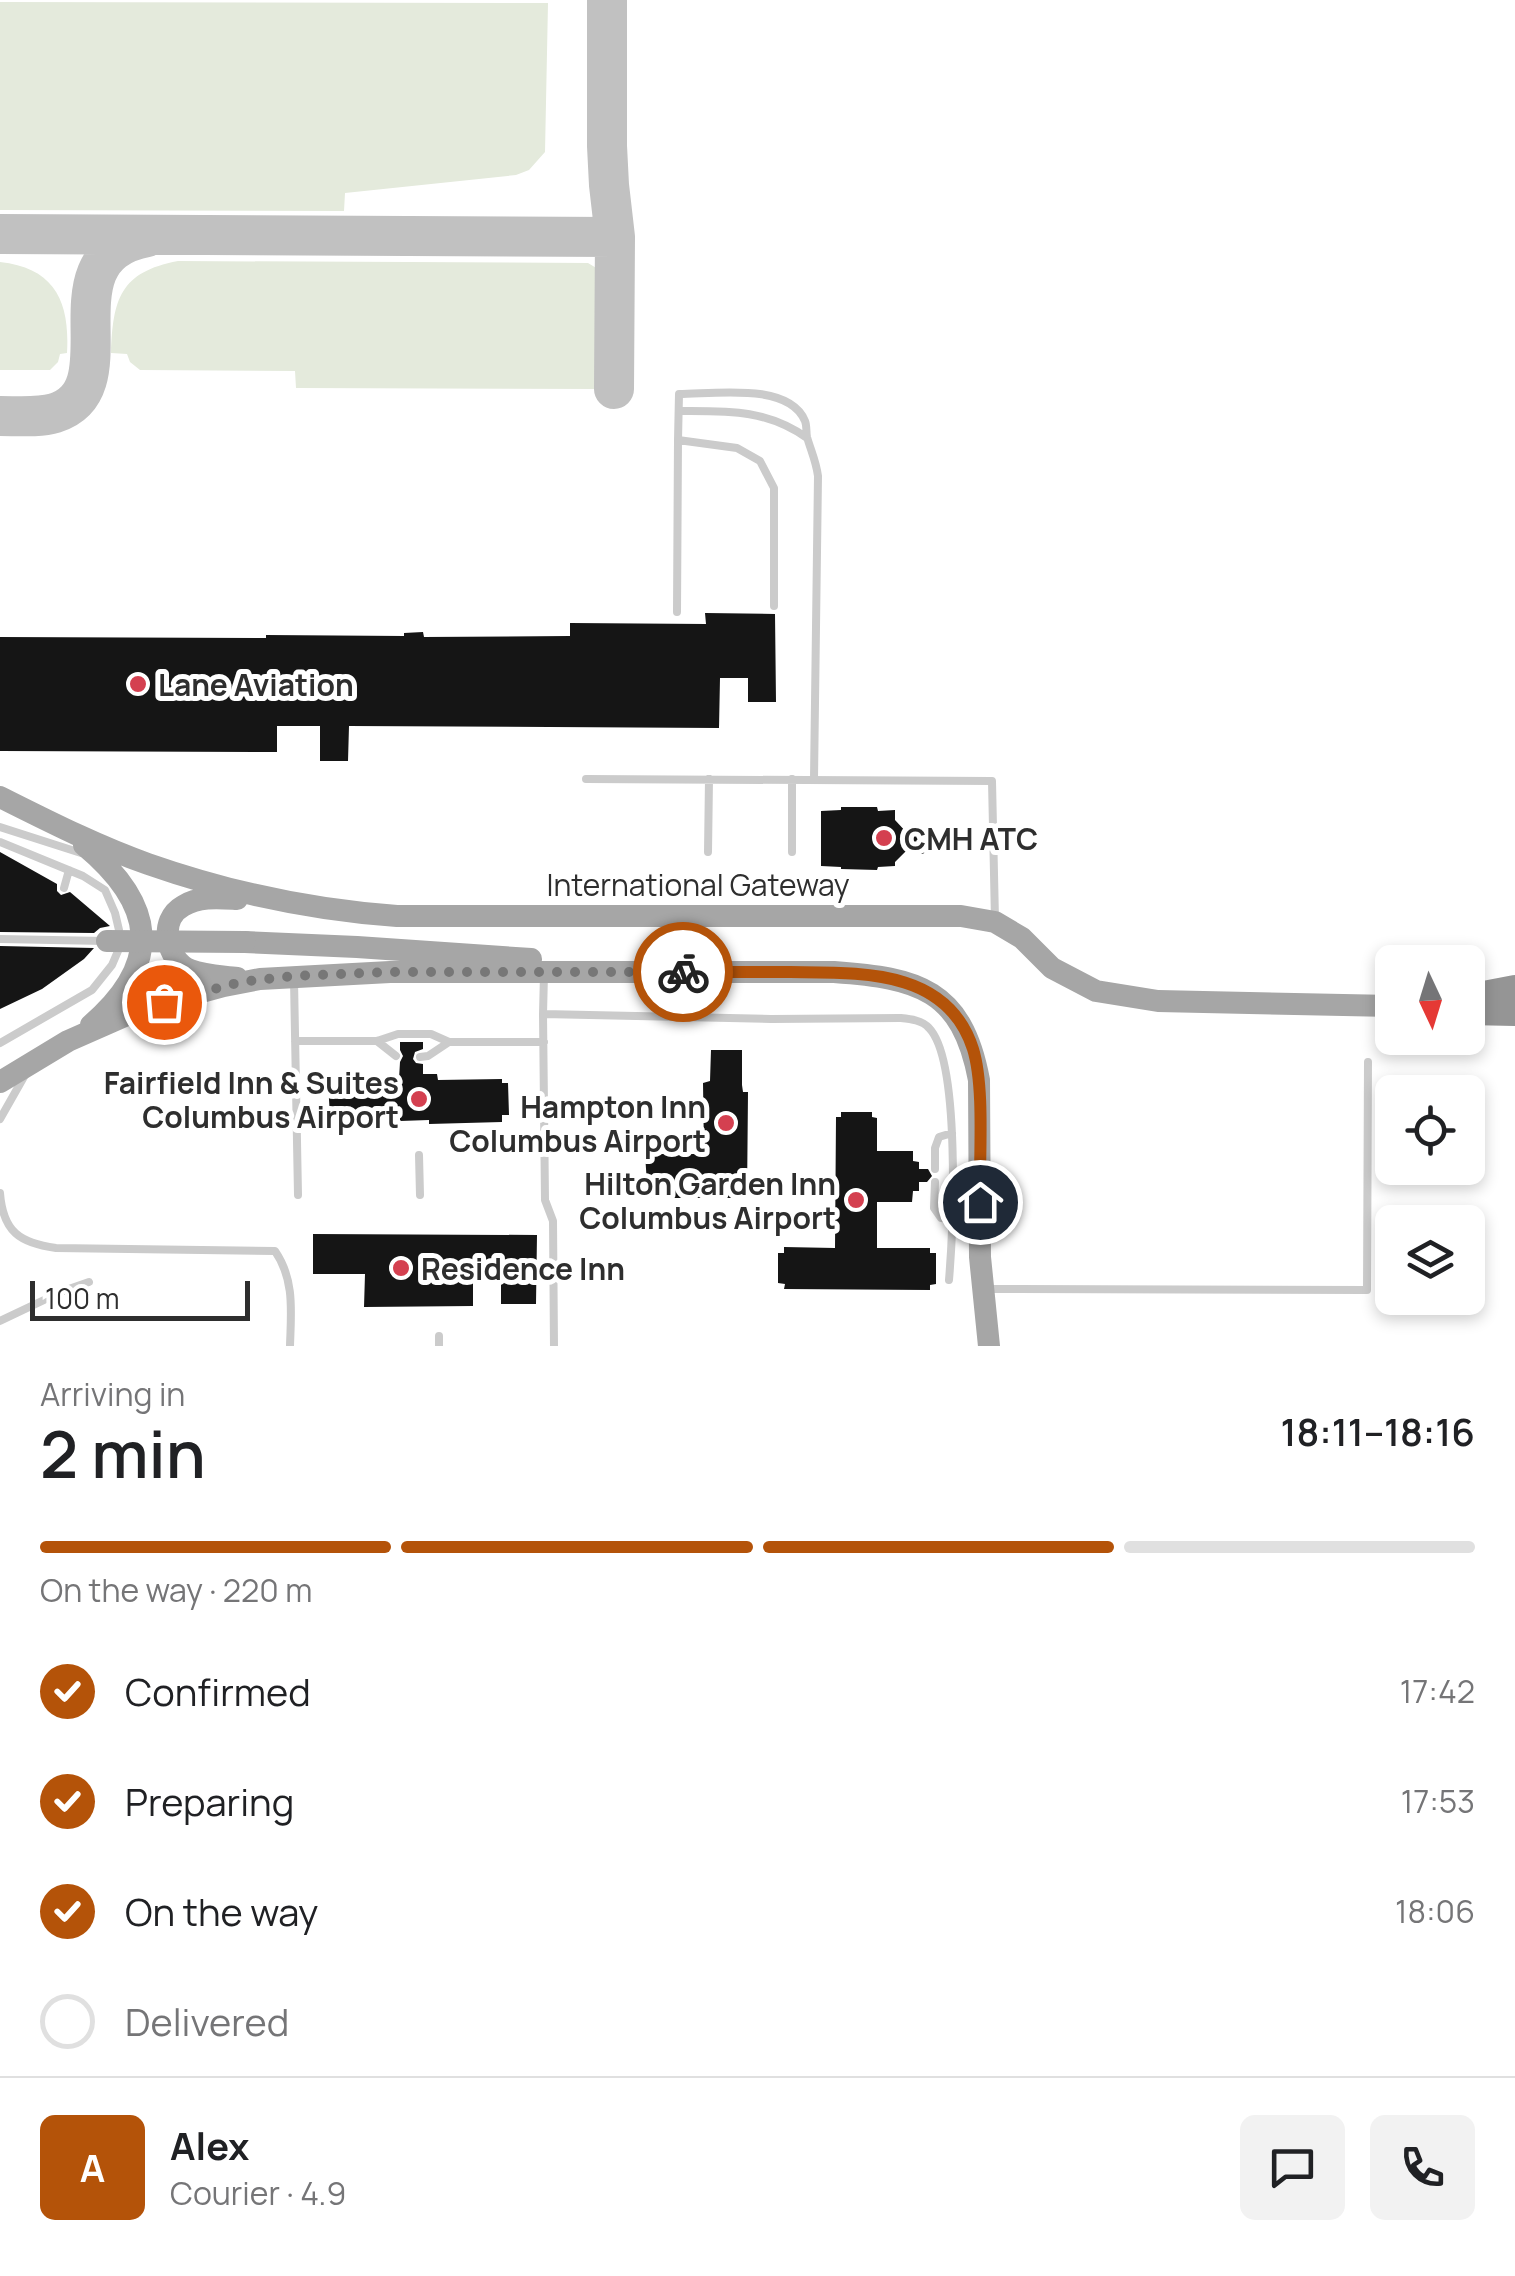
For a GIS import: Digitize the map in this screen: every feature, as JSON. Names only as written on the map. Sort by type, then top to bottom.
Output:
[{"type":"highway","points":[[1485,994],[1515,988]]},
{"type":"highway","points":[[1485,1011],[1515,1012]]},
{"type":"main road","name":"International Gateway","points":[[7,801],[150,864],[232,890],[335,910],[397,916],[958,916],[995,922],[1022,938],[1052,968],[1096,991],[1158,1001],[1375,1006]]},
{"type":"main road","points":[[0,1082],[83,1031],[115,1001],[132,980],[139,962],[142,934],[136,908],[117,875],[60,826]]},
{"type":"main road","points":[[260,979],[210,975],[185,968],[168,943],[169,924],[175,911],[194,900],[210,898],[335,910]]},
{"type":"main road","points":[[107,940],[245,942],[502,955],[642,971]]},
{"type":"main road","points":[[68,1041],[143,1008],[224,986],[294,976],[390,972],[834,972],[903,981],[948,1006],[963,1025],[973,1050],[978,1080],[983,1296],[989,1346]]},
{"type":"main road","points":[[971,1346],[983,1296]]},
{"type":"lane","points":[[677,612],[679,394],[773,395],[794,405],[806,422],[818,476],[814,779]]},
{"type":"lane","points":[[678,411],[765,416],[789,425],[807,438]]},
{"type":"lane","points":[[678,440],[737,448],[760,462],[774,488],[774,606]]},
{"type":"lane","points":[[708,852],[709,779]]},
{"type":"lane","points":[[792,779],[792,852]]},
{"type":"lane","points":[[586,780],[992,780],[995,922]]},
{"type":"lane","points":[[0,826],[103,860],[150,864]]},
{"type":"lane","points":[[0,842],[83,876],[105,890],[120,930],[112,966],[92,990],[0,1043]]},
{"type":"lane","points":[[26,852],[26,866]]},
{"type":"lane","points":[[64,888],[69,870]]},
{"type":"lane","points":[[0,939],[107,940]]},
{"type":"lane","points":[[544,971],[545,1200],[553,1221],[554,1346]]},
{"type":"lane","points":[[294,976],[298,1195]]},
{"type":"lane","points":[[544,1014],[900,1018],[928,1026],[937,1040],[947,1076],[952,1133],[953,1220],[948,1280]]},
{"type":"lane","points":[[296,1041],[377,1041],[398,1034],[431,1034],[450,1042],[544,1042]]},
{"type":"lane","points":[[377,1041],[396,1056]]},
{"type":"lane","points":[[420,1057],[450,1042]]},
{"type":"lane","points":[[0,1118],[34,1061]]},
{"type":"lane","points":[[983,1296],[1367,1290],[1368,1062]]},
{"type":"lane","points":[[935,1169],[939,1137],[952,1133]]},
{"type":"lane","points":[[419,1156],[420,1195]]},
{"type":"lane","points":[[934,1182],[934,1208],[941,1218],[953,1220]]},
{"type":"lane","points":[[0,1193],[12,1231],[31,1245],[276,1251],[290,1287],[290,1346]]},
{"type":"lane","points":[[0,1321],[90,1282]]},
{"type":"shaded area","points":[[0,2],[548,3],[545,152],[529,170],[516,175],[345,193],[344,211],[0,210]]},
{"type":"shaded area","points":[[178,261],[588,263],[598,269],[604,280],[604,385],[600,389],[296,388],[295,371],[140,370],[127,354],[111,353],[118,303],[143,272]]},
{"type":"shaded area","points":[[0,262],[34,272],[46,280],[62,303],[67,353],[60,354],[50,370],[0,370]]},
{"type":"building","points":[[705,613],[775,614],[776,702],[748,702],[748,678],[720,678],[719,728],[349,726],[348,761],[320,761],[320,726],[277,726],[277,752],[0,751],[0,637],[266,638],[404,636],[423,632],[424,637],[570,636],[570,623],[706,624]]},
{"type":"building","name":"CMH ATC","points":[[841,807],[895,810],[895,820],[908,834],[924,829],[930,833],[933,844],[922,854],[908,849],[895,866],[877,870],[821,866],[821,811]]},
{"type":"building","points":[[0,852],[57,884],[61,895],[70,892],[110,926],[94,933],[0,932]]},
{"type":"building","points":[[0,946],[94,948],[42,989],[0,1009]]},
{"type":"building","name":"Fairfield Inn & Suites Columbus Airport","points":[[400,1042],[423,1042],[423,1049],[415,1052],[413,1059],[423,1064],[423,1074],[437,1074],[438,1080],[502,1079],[502,1083],[508,1083],[509,1115],[502,1115],[502,1122],[429,1124],[429,1120],[400,1121],[400,1117],[336,1121],[336,1116],[330,1116],[328,1083],[399,1079],[403,1056]]},
{"type":"building","name":"Hampton Inn Columbus Airport","points":[[711,1050],[742,1050],[743,1092],[748,1092],[747,1198],[648,1198],[645,1154],[704,1154],[703,1083],[710,1081]]},
{"type":"building","name":"Hilton Garden Inn Columbus Airport","points":[[841,1112],[872,1112],[872,1117],[877,1118],[877,1151],[913,1151],[913,1161],[919,1162],[919,1169],[928,1169],[932,1176],[927,1182],[919,1182],[912,1202],[877,1202],[877,1248],[930,1248],[930,1253],[936,1253],[936,1284],[930,1285],[930,1290],[784,1289],[785,1284],[778,1283],[778,1253],[784,1253],[784,1247],[835,1248],[836,1117],[841,1117]]},
{"type":"building","name":"Residence Inn","points":[[313,1234],[537,1235],[536,1304],[501,1304],[501,1274],[473,1274],[473,1306],[364,1307],[365,1274],[313,1274]]},
{"type":"taxiway","points":[[607,0],[607,146],[615,237],[614,389]]},
{"type":"taxiway","points":[[0,234],[615,237]]},
{"type":"taxiway","points":[[0,416],[48,415],[77,399],[88,377],[92,295],[99,269],[116,249],[147,237]]},
{"type":"way so far","points":[[164,1002],[241,982],[294,976],[390,972],[683,972]]},
{"type":"place","name":"Lane Aviation","points":[[138,684]]},
{"type":"place","name":"CMH ATC","points":[[884,838]]},
{"type":"place","name":"Fairfield Inn & Suites Columbus Airport","points":[[419,1099]]},
{"type":"place","name":"Hampton Inn Columbus Airport","points":[[726,1123]]},
{"type":"place","name":"Hilton Garden Inn Columbus Airport","points":[[856,1200]]},
{"type":"place","name":"Residence Inn","points":[[401,1268]]},
{"type":"route","points":[[683,972],[834,972],[880,976],[903,981],[948,1006],[963,1025],[973,1050],[978,1080],[980,1202]]}]
